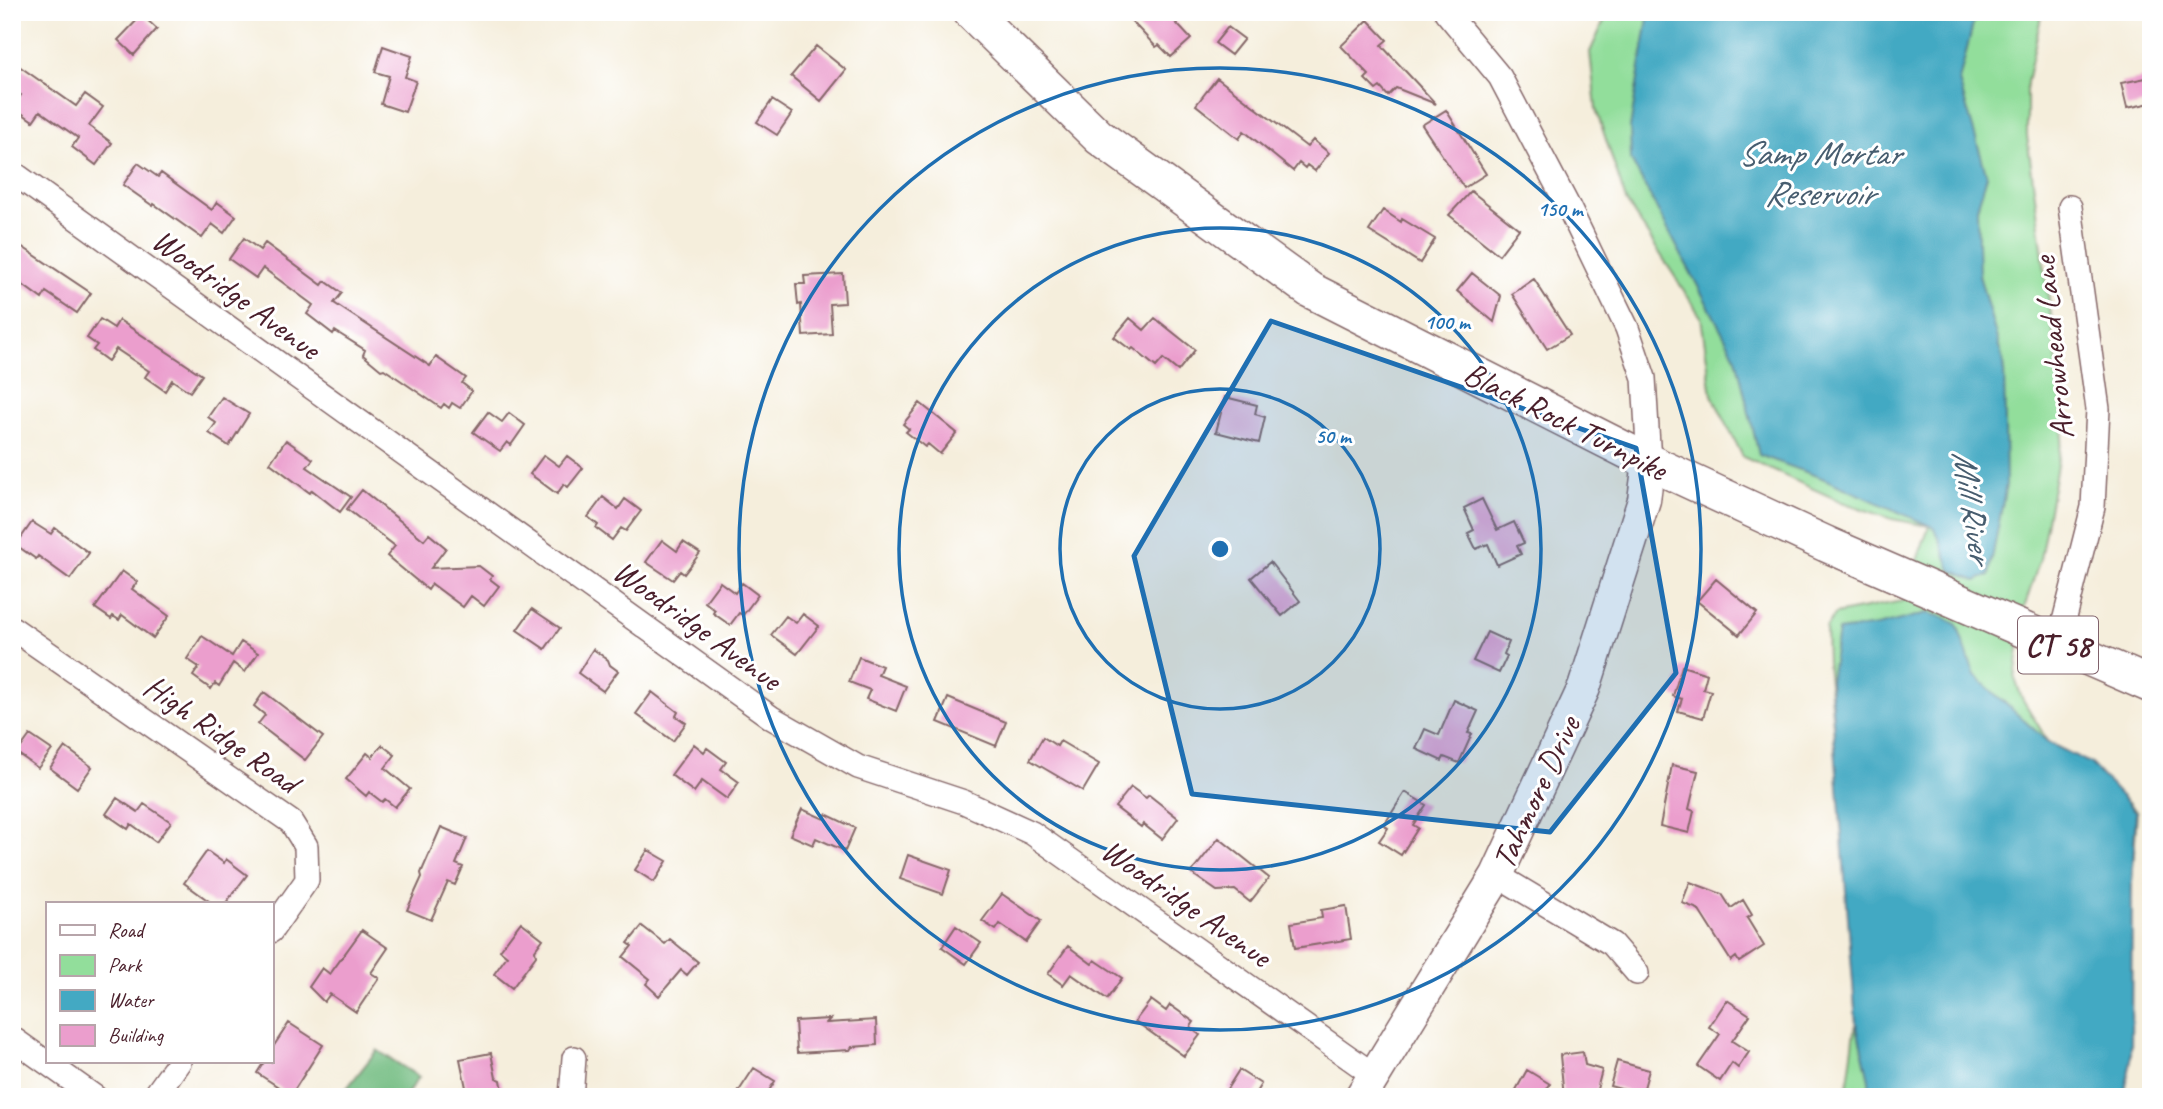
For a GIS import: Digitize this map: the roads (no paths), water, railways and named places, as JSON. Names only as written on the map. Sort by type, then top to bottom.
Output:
[{"type":"main road","name":"Black Rock Turnpike","points":[[971,12],[1099,137],[1310,290],[1649,462],[1951,599],[2151,685]]},
{"type":"street","points":[[1446,12],[1500,76],[1568,206],[1627,328],[1644,378],[1649,462]]},
{"type":"street","name":"Woodridge Avenue","points":[[12,172],[772,718],[858,767],[964,802],[1032,833],[1368,1086]]},
{"type":"street","name":"Arrowhead Lane","points":[[2058,645],[2093,507],[2098,409],[2070,207]]},
{"type":"street","name":"Tahmore Drive","points":[[1368,1086],[1497,874],[1584,688],[1644,500],[1649,462]]},
{"type":"street","name":"High Ridge Road","points":[[12,628],[291,822],[306,846],[307,880],[273,928]]},
{"type":"street","points":[[1497,874],[1612,944],[1637,972]]},
{"type":"street","points":[[12,1038],[46,1062]]},
{"type":"street","points":[[571,1097],[574,1058]]},
{"type":"street","points":[[49,1064],[95,1097]]},
{"type":"street","points":[[155,1097],[178,1064]]},
{"type":"water","name":"Samp Mortar Reservoir","points":[[1649,12],[1976,12],[1959,81],[1987,176],[1977,208],[1979,275],[2004,364],[2006,485],[1989,575],[1976,581],[1951,570],[1935,528],[1822,478],[1759,455],[1736,358],[1631,160],[1630,128]]},
{"type":"water","points":[[1927,613],[1943,617],[1957,625],[1975,676],[2049,743],[2090,763],[2136,812],[2132,883],[2131,1060],[2124,1097],[1870,1097],[1869,1080],[1856,1023],[1830,681],[1838,631],[1877,626]]},
{"type":"water label","name":"Mill River","points":[[1973,506]]}]
